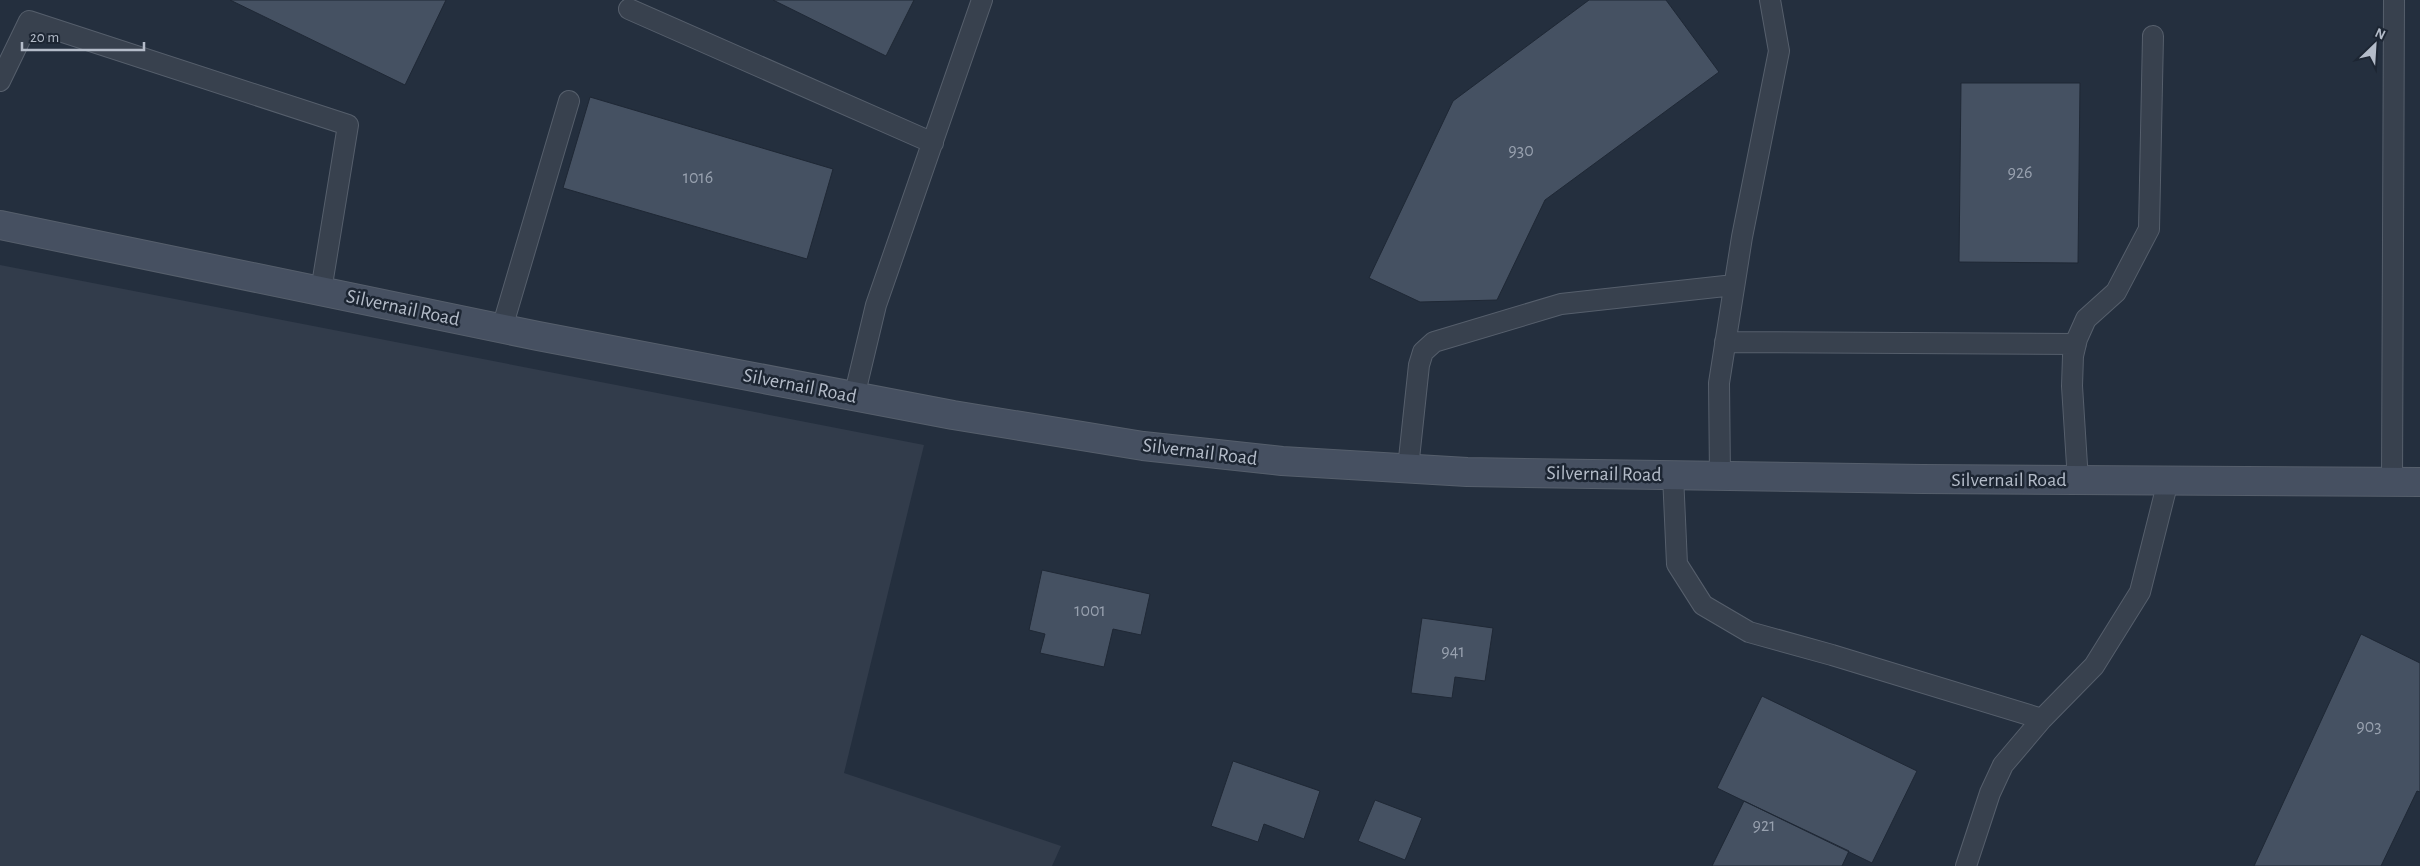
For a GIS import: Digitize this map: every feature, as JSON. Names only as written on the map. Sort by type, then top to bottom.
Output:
[{"type":"street","name":"Silvernail Road","points":[[0,225],[502,328],[854,397],[1143,446],[1282,461],[1467,472],[2078,480],[2420,482]]},
{"type":"lane","points":[[854,397],[876,305],[982,0]]},
{"type":"lane","points":[[1720,476],[1718,383],[1734,285],[1779,51],[1770,0]]},
{"type":"lane","points":[[2392,482],[2394,0]]},
{"type":"lane","points":[[629,9],[933,143]]},
{"type":"lane","points":[[0,81],[29,21],[348,125],[321,291]]},
{"type":"lane","points":[[2078,480],[2072,386],[2073,356],[2076,344],[2086,318],[2116,292],[2149,229],[2153,36]]},
{"type":"lane","points":[[502,328],[569,101]]},
{"type":"lane","points":[[1408,468],[1419,365],[1423,352],[1434,342],[1561,304],[1734,285]]},
{"type":"lane","points":[[1725,342],[2076,344]]},
{"type":"lane","points":[[1673,475],[1678,564],[1703,605],[1749,632],[1842,658],[2042,720]]},
{"type":"lane","points":[[1966,866],[1990,793],[2003,765],[2042,720],[2094,666],[2140,592],[2168,480]]},
{"type":"shaded area","points":[[0,265],[924,445],[844,773],[1061,846],[1052,866],[0,866]]},
{"type":"building","points":[[230,0],[446,0],[405,85]]},
{"type":"building","points":[[773,0],[914,0],[886,56]]},
{"type":"building","points":[[1589,0],[1666,0],[1719,72],[1545,200],[1497,300],[1420,302],[1369,278],[1453,101]]},
{"type":"building","points":[[1961,83],[2080,83],[2078,263],[1959,262]]},
{"type":"building","points":[[590,97],[833,169],[807,259],[563,188]]},
{"type":"building","points":[[1042,570],[1150,594],[1141,635],[1113,629],[1104,667],[1040,653],[1045,634],[1029,630]]},
{"type":"building","points":[[1422,618],[1493,628],[1485,681],[1455,677],[1452,698],[1411,693]]},
{"type":"building","points":[[2361,634],[2420,663],[2420,792],[2417,791],[2381,866],[2254,866]]},
{"type":"building","points":[[1762,696],[1917,771],[1872,863],[1717,788]]},
{"type":"building","points":[[1233,761],[1320,791],[1304,839],[1264,824],[1258,842],[1211,826]]},
{"type":"building","points":[[1375,800],[1422,818],[1405,860],[1358,841]]},
{"type":"building","points":[[1744,801],[1849,851],[1842,866],[1712,866]]}]
